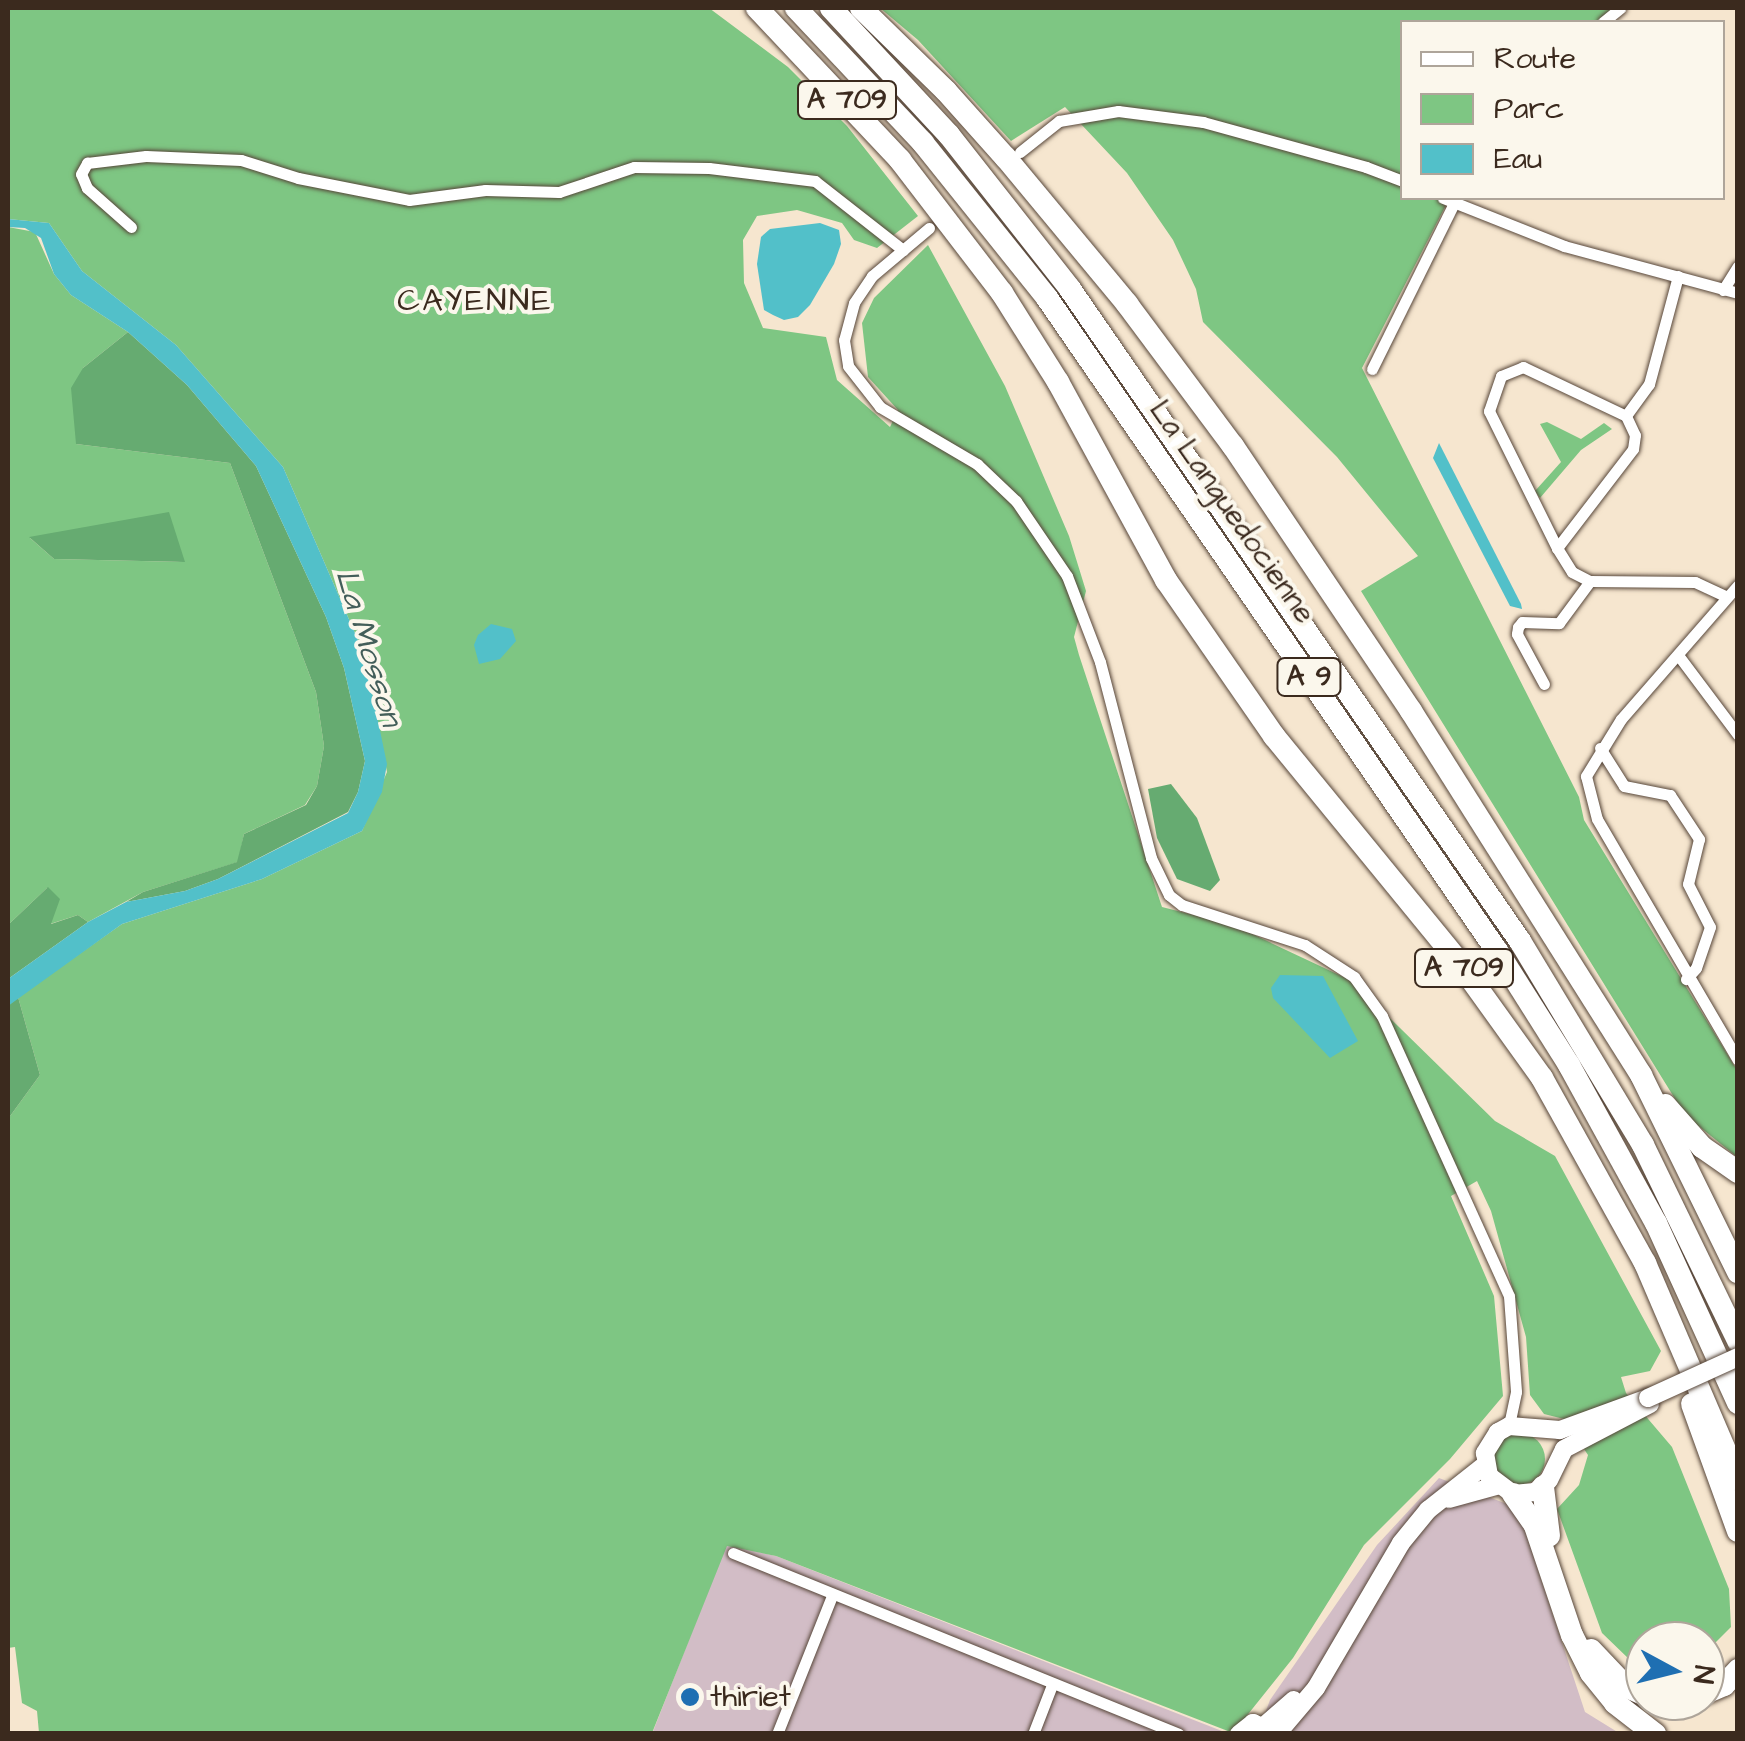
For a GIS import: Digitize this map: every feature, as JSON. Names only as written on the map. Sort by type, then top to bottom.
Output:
[{"type":"highway","name":"A 709","points":[[757,8],[900,160],[1002,293],[1058,382],[1166,580],[1274,736],[1498,1013],[1561,1106],[1644,1264],[1738,1480]]},
{"type":"highway","name":"La Languedocienne","points":[[796,8],[936,158],[1047,298],[1496,951],[1569,1065],[1656,1222],[1738,1403]]},
{"type":"highway","name":"La Languedocienne","points":[[831,8],[974,165],[1070,289],[1509,925],[1628,1119],[1738,1341]]},
{"type":"highway","name":"A 709","points":[[861,8],[946,91],[1006,158],[1127,304],[1233,446],[1411,711],[1640,1075],[1738,1272]]},
{"type":"highway","points":[[1640,1075],[1691,1136],[1738,1172]]},
{"type":"highway","points":[[1644,1264],[1738,1531]]},
{"type":"highway","points":[[1543,1486],[1551,1542],[1590,1648],[1625,1686]]},
{"type":"highway","points":[[1504,1490],[1535,1526],[1572,1635],[1592,1673],[1615,1703],[1655,1734]]},
{"type":"main road","points":[[1444,1500],[1543,1486],[1564,1450],[1585,1435],[1738,1360]]},
{"type":"main road","points":[[1240,1734],[1252,1722],[1272,1731],[1325,1674],[1401,1542],[1428,1510],[1485,1465],[1490,1442],[1508,1426],[1576,1426],[1649,1401]]},
{"type":"main road","points":[[1534,1428],[1551,1444],[1555,1464]]},
{"type":"main road","points":[[1485,1465],[1504,1490]]},
{"type":"street","points":[[1020,152],[1059,121],[1118,111],[1216,126],[1366,166],[1400,180]]},
{"type":"street","points":[[131,226],[87,188],[81,174],[87,163],[146,156],[227,159],[408,200],[485,190],[558,192],[634,167],[709,168],[815,181],[903,250]]},
{"type":"street","points":[[1372,369],[1448,200],[1564,246],[1738,294]]},
{"type":"street","points":[[929,228],[872,276],[854,303],[844,340],[848,366],[880,406],[978,464],[1016,501],[1067,576],[1100,662],[1151,858],[1169,895],[1182,905],[1305,945],[1354,977],[1382,1016],[1509,1296],[1516,1392],[1508,1426]]},
{"type":"street","points":[[1723,290],[1738,266]]},
{"type":"street","points":[[1626,416],[1649,384],[1678,276]]},
{"type":"street","points":[[1558,548],[1633,449],[1635,436],[1626,416],[1523,368],[1500,376],[1490,412],[1558,548],[1572,572],[1590,581],[1706,584],[1726,597]]},
{"type":"street","points":[[1544,684],[1517,634],[1518,627],[1522,622],[1559,622],[1590,581]]},
{"type":"street","points":[[1738,585],[1600,748],[1586,772],[1592,806],[1686,979],[1738,1060]]},
{"type":"street","points":[[1678,655],[1738,736]]},
{"type":"street","points":[[1600,748],[1624,786],[1670,795],[1698,838],[1688,884],[1710,927],[1696,968],[1686,979]]},
{"type":"street","points":[[1516,1392],[1534,1428]]},
{"type":"street","points":[[732,1553],[1178,1734]]},
{"type":"street","points":[[777,1734],[832,1596]]},
{"type":"street","points":[[1033,1734],[1052,1685]]},
{"type":"shaded area","points":[[1439,1478],[1507,1504],[1521,1519],[1585,1712],[1619,1733],[1274,1733],[1264,1716],[1270,1700],[1377,1545]]},
{"type":"shaded area","points":[[726,1545],[776,1556],[1227,1733],[652,1734]]},
{"type":"green space","points":[[8,8],[709,8],[788,67],[847,126],[918,216],[877,248],[854,240],[842,223],[797,210],[757,216],[743,240],[744,283],[763,328],[826,337],[837,380],[890,427],[898,410],[868,377],[862,323],[874,298],[928,245],[1005,386],[1069,536],[1086,591],[1074,637],[1162,907],[1233,925],[1352,981],[1495,1121],[1555,1156],[1661,1351],[1650,1371],[1621,1377],[1626,1393],[1672,1447],[1729,1589],[1731,1627],[1725,1633],[1725,1621],[1625,1621],[1625,1655],[1602,1633],[1557,1509],[1579,1485],[1588,1455],[1564,1419],[1544,1414],[1530,1395],[1526,1337],[1491,1211],[1477,1181],[1451,1196],[1494,1296],[1503,1396],[1450,1459],[1364,1545],[1293,1658],[1233,1733],[776,1556],[727,1546],[652,1733],[39,1733],[37,1711],[22,1703],[15,1647],[8,1648],[8,1119],[40,1075],[18,997],[122,924],[262,879],[362,831],[387,772],[364,654],[283,467],[176,345],[82,271],[49,223],[8,219]]},
{"type":"green space","points":[[880,8],[1615,8],[1600,20],[1400,20],[1400,200],[1444,200],[1445,207],[1362,368],[1579,797],[1584,820],[1737,1070],[1737,1157],[1685,1115],[1361,591],[1418,556],[1337,457],[1203,322],[1196,289],[1173,240],[1127,173],[1065,107],[1011,141],[918,40]]},
{"type":"green space","points":[[8,227],[35,232],[54,274],[71,295],[128,332],[83,368],[76,444],[230,463],[316,692],[324,746],[317,786],[305,805],[244,834],[238,862],[143,892],[88,922],[78,915],[50,924],[47,888],[8,925]],"holes":[[[30,538],[184,562],[54,559]]]},
{"type":"green space","points":[[128,332],[187,385],[256,466],[326,617],[344,668],[365,761],[358,792],[348,812],[218,879],[185,891],[126,902],[143,892],[237,862],[244,834],[306,805],[317,786],[324,746],[316,692],[230,463],[76,444],[71,388],[83,368]]},
{"type":"green space","points":[[1547,422],[1581,439],[1604,423],[1612,429],[1581,450],[1540,498],[1535,491],[1561,462],[1540,424]]},
{"type":"green space","points":[[169,512],[185,562],[54,559],[29,537]]},
{"type":"green space","points":[[1171,784],[1197,818],[1220,880],[1210,891],[1177,879],[1157,838],[1148,789]]},
{"type":"green space","points":[[48,887],[60,899],[51,924],[78,915],[88,922],[8,979],[8,925]]},
{"type":"green space","points":[[18,997],[40,1075],[8,1119],[8,1006]]},
{"type":"green space","points":[[1519,1433],[1537,1441],[1545,1459],[1537,1477],[1519,1485],[1501,1477],[1493,1459],[1501,1441]]},
{"type":"water","points":[[8,219],[49,223],[82,271],[176,345],[283,467],[364,654],[387,764],[382,792],[362,831],[262,879],[122,924],[8,1006],[8,979],[88,922],[126,902],[185,891],[218,879],[348,813],[365,761],[344,668],[326,617],[256,466],[187,385],[128,332],[71,295],[54,274],[41,238],[25,228],[8,227]]},
{"type":"water","points":[[820,223],[839,230],[841,244],[810,305],[798,317],[784,320],[764,310],[757,264],[761,237],[770,229]]},
{"type":"water","points":[[1439,443],[1522,609],[1510,606],[1433,458]]},
{"type":"water","points":[[491,624],[512,629],[516,641],[500,659],[479,664],[474,645],[478,635]]},
{"type":"water","points":[[1280,975],[1323,976],[1358,1041],[1330,1058],[1273,998],[1271,988]]},
{"type":"place","name":"thiriet","points":[[690,1697]]},
{"type":"district","name":"CAYENNE","points":[[475,301]]},
{"type":"water label","name":"La Mosson","points":[[368,648]]}]
